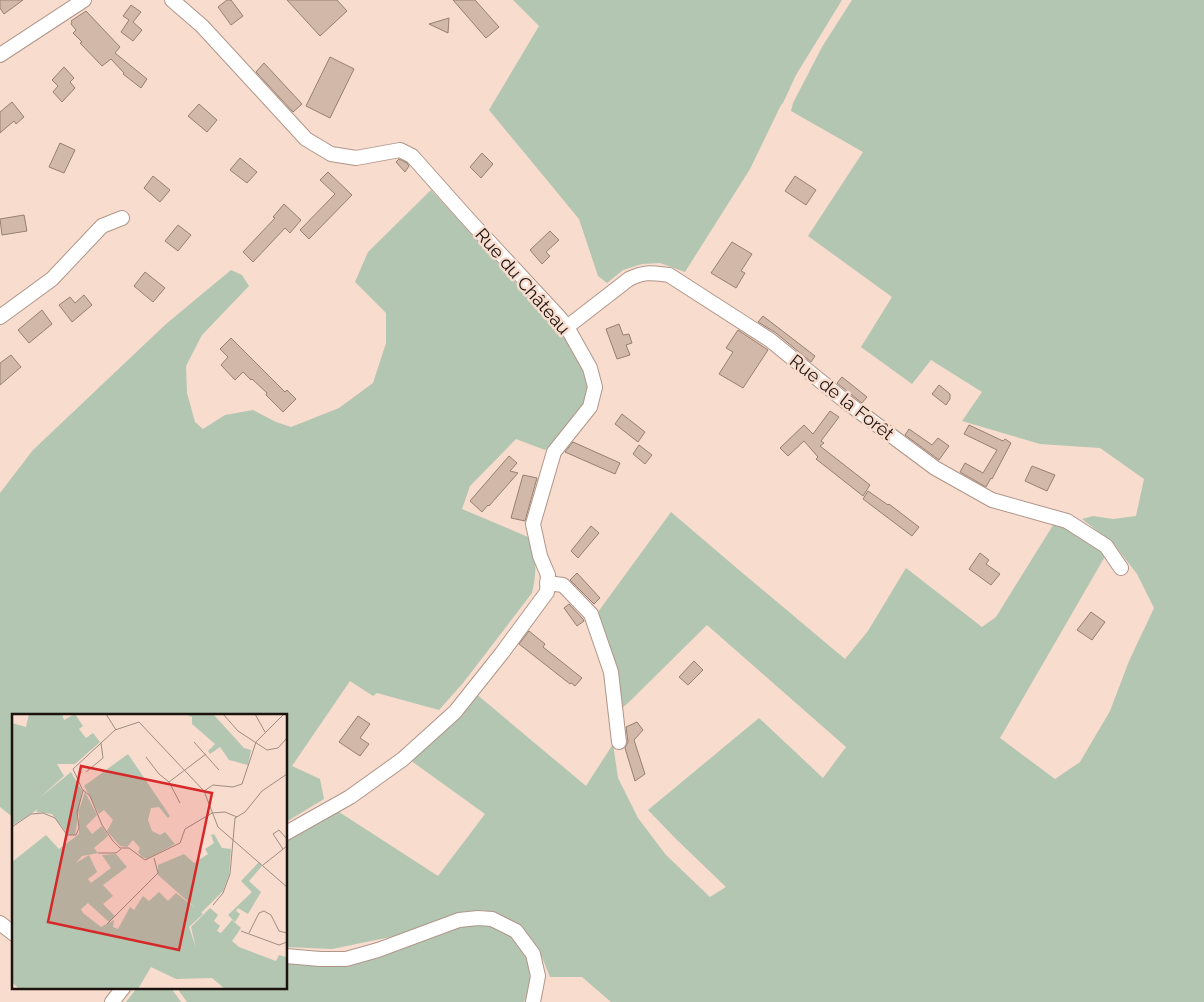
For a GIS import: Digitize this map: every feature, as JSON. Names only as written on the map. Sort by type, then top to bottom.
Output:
[{"type":"street","points":[[0,55],[84,0]]},
{"type":"street","name":"Rue du Château","points":[[172,0],[202,26],[306,139],[331,154],[348,157],[356,158],[400,150],[412,156],[559,316],[590,368],[595,388],[590,407],[554,452],[533,524],[540,556],[548,575],[547,583]]},
{"type":"street","points":[[0,317],[52,279],[102,226],[122,218]]},
{"type":"street","name":"Rue de la Forêt","points":[[566,327],[629,279],[639,274],[650,272],[669,275],[770,340],[845,401],[936,468],[992,500],[1067,520],[1106,546],[1121,568]]},
{"type":"street","points":[[288,832],[350,797],[403,759],[455,712],[525,623],[547,592],[547,583],[563,586],[592,614],[611,672],[619,742]]},
{"type":"street","points":[[288,956],[346,959],[378,950],[459,920],[492,919],[516,930],[533,954],[538,976],[533,1002]]},
{"type":"street","points":[[0,923],[12,932]]},
{"type":"street","points":[[112,1002],[121,990]]},
{"type":"green space","points":[[513,0],[842,0],[796,75],[750,169],[685,272],[660,263],[642,264],[623,270],[607,283],[598,276],[579,219],[489,110],[539,26]]},
{"type":"green space","points":[[852,0],[1204,0],[1204,1002],[611,1002],[582,977],[550,977],[542,957],[528,938],[503,916],[483,910],[461,912],[400,935],[332,949],[288,947],[288,840],[336,810],[438,876],[485,814],[410,760],[475,693],[586,786],[613,744],[618,778],[638,818],[666,855],[710,897],[726,887],[648,810],[759,718],[823,778],[846,747],[707,625],[621,709],[613,666],[598,612],[671,512],[845,659],[868,631],[906,568],[982,627],[996,617],[1055,522],[1087,536],[1107,553],[1000,738],[1055,779],[1080,762],[1110,711],[1129,661],[1154,608],[1137,574],[1113,543],[1082,519],[1093,516],[1113,519],[1136,516],[1144,479],[1100,448],[1040,444],[962,421],[982,392],[931,360],[912,384],[861,347],[892,297],[808,236],[863,152],[791,111],[793,103],[822,47]]},
{"type":"green space","points":[[431,190],[568,340],[587,375],[590,393],[576,417],[545,450],[516,439],[470,486],[462,509],[528,537],[535,565],[532,593],[463,683],[439,710],[377,693],[373,696],[350,681],[292,766],[320,779],[324,799],[288,821],[288,714],[12,714],[12,816],[0,807],[0,493],[33,450],[166,324],[231,270],[242,275],[249,286],[202,335],[186,366],[187,393],[195,422],[203,429],[225,415],[253,410],[276,422],[291,427],[339,408],[373,383],[386,343],[386,313],[355,282],[368,252]]},
{"type":"green space","points":[[483,922],[506,932],[518,943],[528,959],[531,989],[524,1002],[187,1002],[178,990],[288,990],[288,963],[373,958],[416,944],[458,926]]},
{"type":"green space","points":[[135,990],[172,990],[181,1002],[126,1002]]},
{"type":"building","points":[[0,0],[23,0],[4,14],[0,8]]},
{"type":"building","points":[[227,0],[231,0],[243,16],[231,25],[218,7]]},
{"type":"building","points":[[287,0],[337,0],[347,11],[320,36]]},
{"type":"building","points":[[453,0],[475,0],[499,27],[486,38]]},
{"type":"building","points":[[131,5],[141,12],[133,22],[142,30],[133,41],[121,32],[129,20],[123,16]]},
{"type":"building","points":[[86,11],[120,47],[115,53],[147,79],[141,88],[123,74],[111,59],[102,66],[80,43],[82,42],[73,33],[76,30],[71,21]]},
{"type":"building","points":[[449,18],[448,33],[429,24]]},
{"type":"building","points":[[330,57],[354,69],[330,118],[306,106]]},
{"type":"building","points":[[264,63],[302,104],[293,112],[256,72]]},
{"type":"building","points":[[64,67],[74,78],[70,82],[75,88],[62,102],[53,92],[58,86],[52,80]]},
{"type":"building","points":[[12,102],[24,117],[16,124],[14,121],[0,133],[0,112]]},
{"type":"building","points":[[199,104],[217,120],[207,132],[188,116]]},
{"type":"building","points":[[60,143],[75,150],[64,173],[49,167]]},
{"type":"building","points":[[482,153],[493,164],[481,178],[470,167]]},
{"type":"building","points":[[240,158],[257,172],[247,183],[230,170]]},
{"type":"building","points":[[399,159],[409,166],[405,172],[396,162]]},
{"type":"building","points":[[328,172],[352,195],[309,239],[300,230],[335,194],[320,180]]},
{"type":"building","points":[[153,176],[170,190],[160,202],[144,188]]},
{"type":"building","points":[[795,176],[816,190],[806,205],[785,191]]},
{"type":"building","points":[[284,204],[301,220],[290,233],[285,228],[253,262],[243,252],[275,218],[273,217]]},
{"type":"building","points":[[24,215],[27,231],[2,235],[0,219]]},
{"type":"building","points":[[178,225],[191,235],[178,251],[165,241]]},
{"type":"building","points":[[550,231],[559,240],[546,252],[550,256],[542,264],[530,250]]},
{"type":"building","points":[[732,242],[752,254],[741,271],[745,273],[736,288],[711,273]]},
{"type":"building","points":[[145,272],[165,288],[153,302],[134,286]]},
{"type":"building","points":[[84,295],[92,305],[72,322],[59,305],[70,297],[75,303]]},
{"type":"building","points":[[42,310],[52,324],[29,343],[18,330]]},
{"type":"building","points":[[763,316],[815,356],[811,362],[776,333],[758,322]]},
{"type":"building","points":[[619,324],[623,335],[629,334],[632,343],[626,345],[630,355],[617,359],[606,329]]},
{"type":"building","points":[[738,330],[768,350],[743,388],[719,374],[733,352],[726,348]]},
{"type":"building","points":[[231,338],[285,392],[287,390],[296,399],[283,412],[266,395],[267,393],[243,372],[235,380],[221,365],[228,357],[220,349]]},
{"type":"building","points":[[11,355],[21,367],[0,385],[0,363]]},
{"type":"building","points":[[842,377],[867,397],[862,403],[837,383]]},
{"type":"building","points":[[939,385],[950,394],[950,399],[946,405],[932,394]]},
{"type":"building","points":[[830,411],[839,417],[821,441],[824,443],[820,446],[870,485],[863,496],[816,459],[818,457],[804,441],[788,456],[780,448],[804,425],[813,434]]},
{"type":"building","points":[[622,414],[645,432],[638,442],[615,424]]},
{"type":"building","points":[[969,425],[1011,443],[986,487],[960,472],[965,463],[983,473],[997,450],[964,434]]},
{"type":"building","points":[[909,429],[932,445],[938,438],[949,446],[939,460],[905,435]]},
{"type":"building","points":[[573,442],[620,463],[615,474],[565,452]]},
{"type":"building","points":[[639,445],[652,455],[645,464],[633,454]]},
{"type":"building","points":[[509,456],[517,463],[510,471],[518,473],[482,512],[470,501]]},
{"type":"building","points":[[1032,466],[1055,475],[1047,491],[1025,481]]},
{"type":"building","points":[[523,475],[537,478],[525,521],[511,518]]},
{"type":"building","points":[[868,491],[919,527],[912,536],[863,499]]},
{"type":"building","points":[[591,526],[599,533],[578,558],[571,551]]},
{"type":"building","points":[[980,553],[989,560],[986,564],[1000,574],[991,585],[969,569]]},
{"type":"building","points":[[577,573],[600,598],[594,604],[570,580]]},
{"type":"building","points":[[569,604],[584,621],[577,626],[564,608]]},
{"type":"building","points":[[1091,612],[1105,622],[1092,640],[1077,630]]},
{"type":"building","points":[[529,631],[545,644],[543,647],[582,678],[575,686],[519,644]]},
{"type":"building","points":[[694,661],[703,670],[688,685],[679,677]]},
{"type":"building","points":[[358,716],[370,724],[360,738],[369,744],[360,756],[339,742]]},
{"type":"building","points":[[637,722],[643,730],[634,740],[645,774],[635,781],[625,748],[628,742],[626,727]]}]
